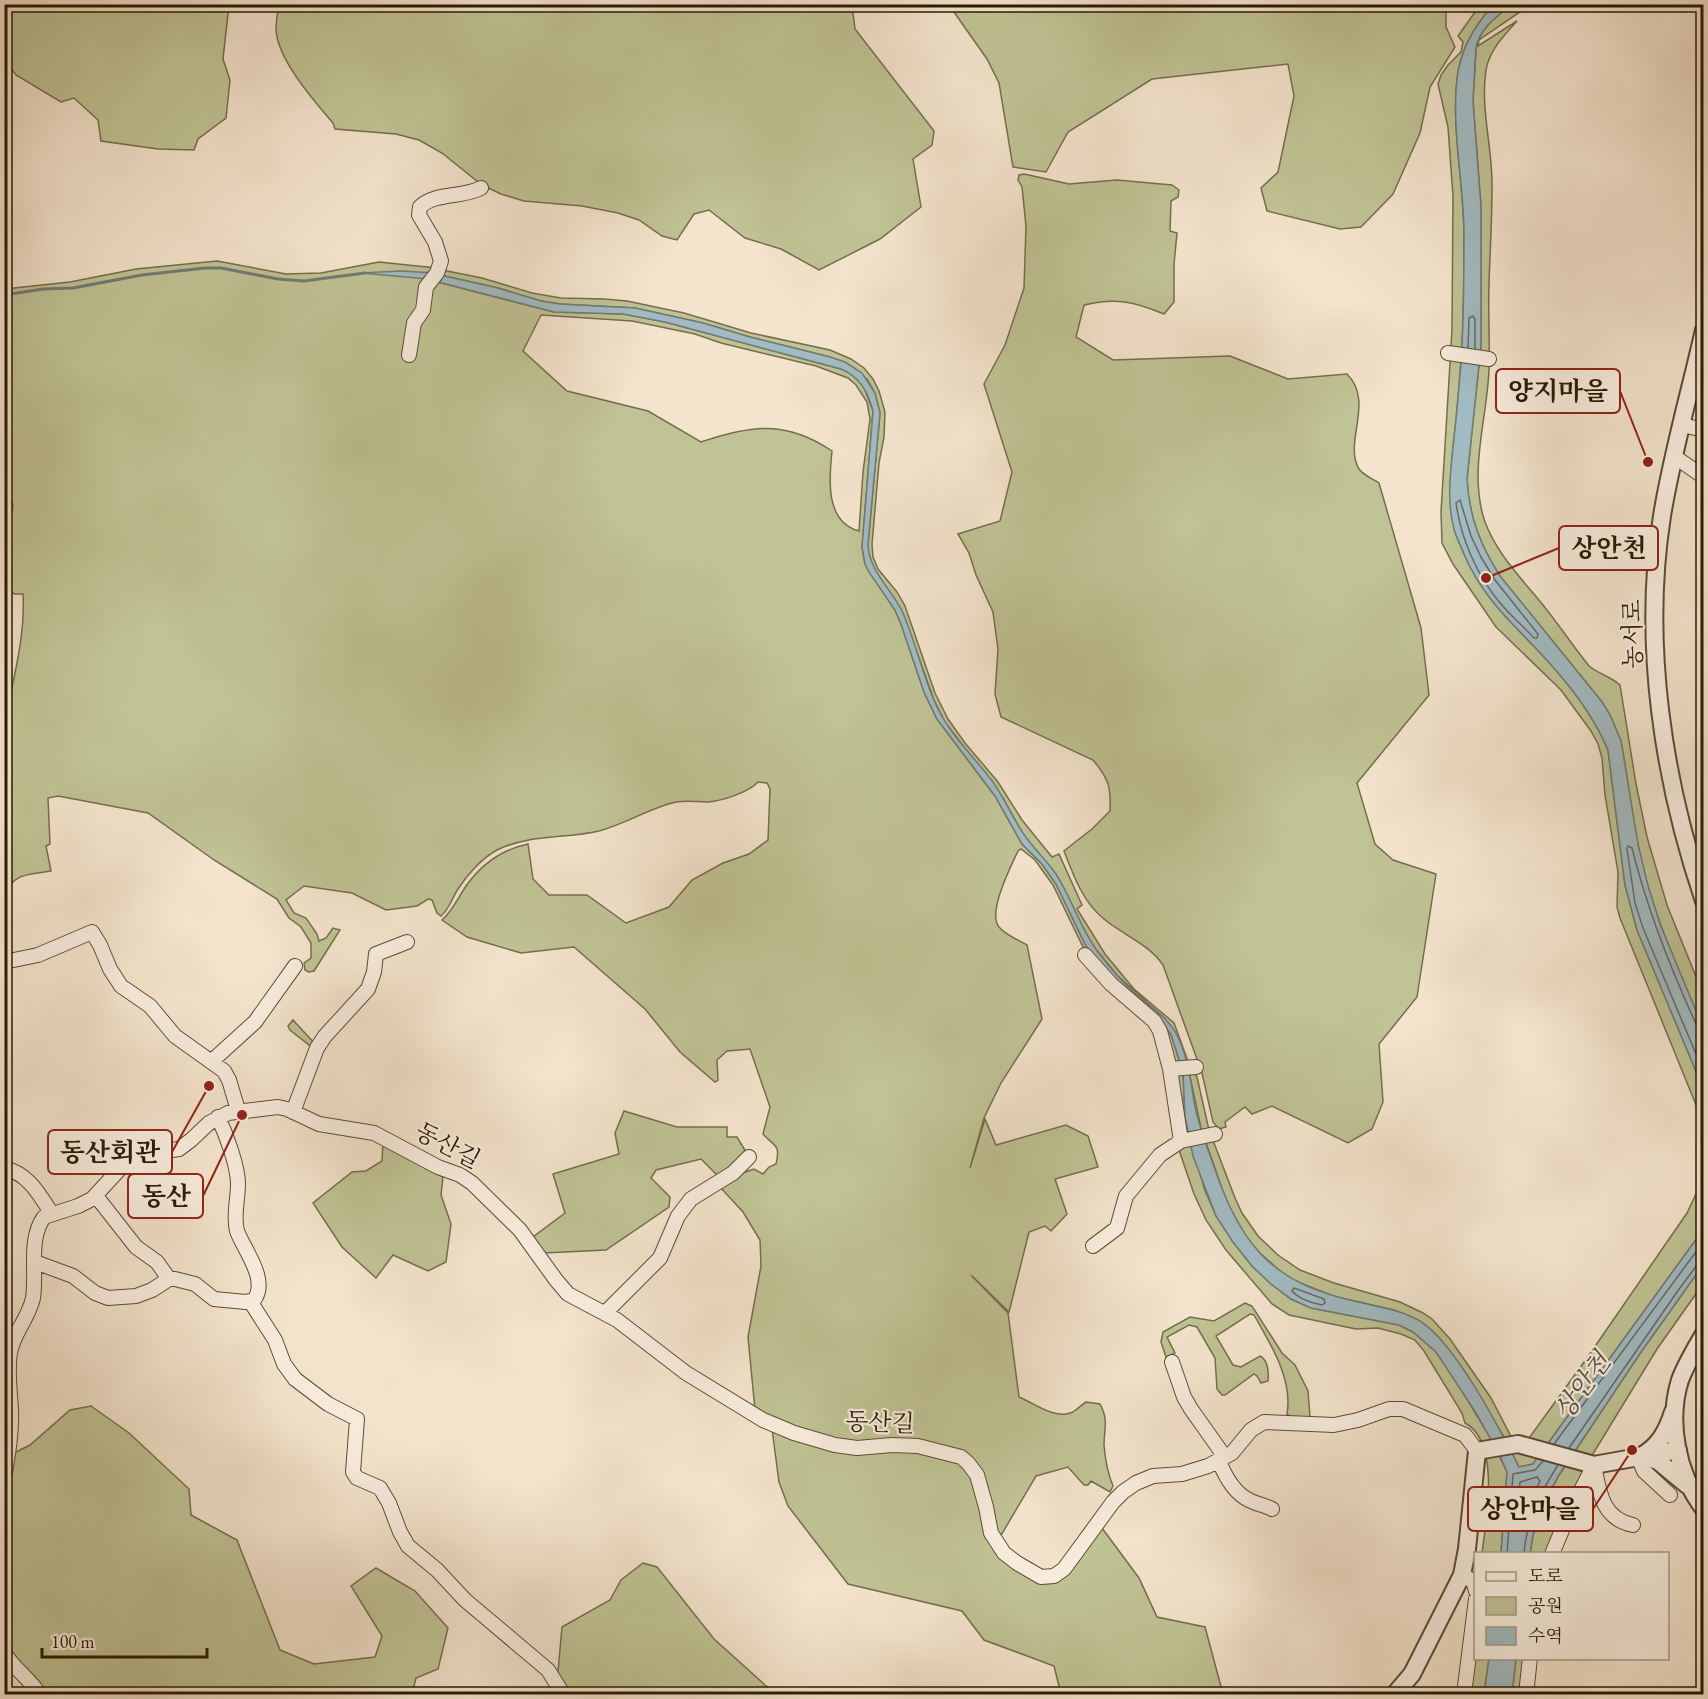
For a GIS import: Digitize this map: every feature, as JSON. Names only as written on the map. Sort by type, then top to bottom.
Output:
[{"type":"street","points":[[409,355],[414,323],[423,310],[426,286],[437,273],[441,261],[435,242],[419,215],[420,207],[428,202],[452,195],[470,193],[481,188]]},
{"type":"street","name":"농서로","points":[[1704,330],[1662,516],[1654,618],[1656,678],[1663,735],[1676,799],[1704,901]]},
{"type":"street","points":[[1450,354],[1489,359]]},
{"type":"street","points":[[1682,425],[1704,430]]},
{"type":"street","points":[[1675,457],[1704,477]]},
{"type":"street","points":[[4,962],[38,955],[92,932],[121,986],[150,1006],[175,1036],[220,1067],[229,1080],[238,1110]]},
{"type":"street","points":[[293,1112],[317,1048],[368,989],[374,972],[376,954],[407,942]]},
{"type":"street","points":[[1085,955],[1111,984],[1158,1026],[1172,1069],[1183,1141]]},
{"type":"street","points":[[212,1061],[255,1022],[295,966]]},
{"type":"street","points":[[1172,1069],[1193,1067]]},
{"type":"street","name":"동산길","points":[[52,1214],[78,1206],[96,1196],[129,1159],[143,1154],[179,1149],[218,1117],[238,1110],[278,1107],[319,1124],[374,1132],[438,1167],[466,1179],[520,1230],[562,1288],[578,1300],[632,1330],[686,1373],[746,1411],[778,1427],[818,1441],[849,1448],[918,1446],[961,1457],[978,1479],[992,1533],[998,1544],[1017,1563],[1041,1577],[1054,1576],[1064,1569],[1113,1502],[1129,1488],[1153,1476],[1194,1472],[1222,1459],[1237,1448],[1251,1430],[1264,1422],[1334,1425],[1395,1408],[1415,1413],[1460,1432],[1470,1439],[1480,1451]]},
{"type":"street","points":[[35,1262],[73,1276],[95,1293],[108,1298],[136,1296],[169,1280],[183,1280],[195,1284],[214,1299],[250,1301],[257,1295],[258,1279],[236,1227],[238,1182],[218,1117]]},
{"type":"street","points":[[1093,1246],[1118,1228],[1126,1196],[1160,1155],[1183,1141],[1213,1134]]},
{"type":"street","points":[[605,1313],[660,1258],[684,1206],[691,1199],[733,1173],[749,1157]]},
{"type":"street","points":[[4,1168],[14,1170],[24,1176],[52,1214],[44,1217],[38,1228],[33,1298],[13,1341],[10,1353],[11,1426],[4,1478]]},
{"type":"street","points":[[96,1196],[136,1247],[158,1262],[169,1280]]},
{"type":"street","points":[[250,1301],[274,1340],[284,1364],[295,1379],[328,1404],[357,1419],[352,1472],[357,1478],[380,1488],[408,1546],[437,1570],[465,1600],[548,1670],[563,1695]]},
{"type":"street","points":[[1639,1456],[1652,1449],[1668,1426],[1681,1377],[1704,1334]]},
{"type":"street","points":[[1172,1362],[1184,1397],[1222,1459],[1225,1475],[1236,1490],[1249,1500],[1272,1509]]},
{"type":"street","points":[[1674,1406],[1678,1450],[1692,1491],[1704,1509]]},
{"type":"street","points":[[1395,1695],[1412,1674],[1462,1575],[1480,1451],[1519,1445],[1591,1465],[1678,1450]]},
{"type":"street","points":[[1639,1456],[1658,1461],[1692,1491]]},
{"type":"street","points":[[1639,1456],[1644,1472],[1670,1495]]},
{"type":"street","points":[[1591,1465],[1602,1501],[1620,1520],[1633,1525]]},
{"type":"street","points":[[1553,1552],[1591,1465]]},
{"type":"street","points":[[1462,1575],[1473,1581],[1474,1584]]},
{"type":"street","points":[[1464,1695],[1474,1615]]},
{"type":"street","points":[[4,1652],[13,1665],[30,1680],[39,1695]]},
{"type":"street","points":[[1526,1695],[1530,1660]]},
{"type":"green space","points":[[5,4],[229,5],[223,59],[230,80],[226,118],[198,139],[194,150],[158,149],[101,141],[98,120],[74,98],[61,102],[16,75],[5,60]]},
{"type":"green space","points":[[279,4],[852,5],[855,29],[934,131],[932,145],[913,159],[921,207],[880,239],[819,270],[781,249],[745,238],[709,210],[694,214],[677,240],[662,236],[639,220],[618,213],[582,206],[524,201],[501,194],[482,185],[442,153],[419,140],[396,134],[335,129],[333,123],[297,78],[282,52],[276,28]]},
{"type":"green space","points":[[949,5],[1446,5],[1446,27],[1455,47],[1430,87],[1420,133],[1393,194],[1361,227],[1340,229],[1267,211],[1261,188],[1278,172],[1294,96],[1288,64],[1152,79],[1068,132],[1046,172],[1013,167],[999,83],[987,59]]},
{"type":"green space","points":[[1480,5],[1493,5],[1467,44],[1460,62],[1456,92],[1456,132],[1463,215],[1464,266],[1461,361],[1450,483],[1454,528],[1464,554],[1483,589],[1573,692],[1592,720],[1608,750],[1625,885],[1637,930],[1703,1088],[1703,1122],[1620,918],[1617,907],[1618,872],[1598,744],[1561,690],[1496,627],[1453,564],[1442,543],[1441,512],[1452,330],[1453,196],[1448,127],[1438,84],[1448,65],[1461,52],[1463,42],[1458,36]]},
{"type":"green space","points":[[1511,5],[1530,5],[1479,40],[1478,46],[1517,21],[1490,56],[1486,70],[1485,99],[1492,173],[1492,200],[1489,370],[1478,463],[1480,501],[1489,531],[1509,564],[1589,666],[1620,685],[1647,837],[1667,905],[1703,994],[1703,1028],[1648,886],[1636,832],[1621,741],[1610,715],[1500,576],[1481,541],[1470,505],[1467,479],[1481,346],[1481,207],[1473,101],[1476,48],[1478,41],[1485,29]]},
{"type":"green space","points":[[1024,174],[1069,184],[1117,180],[1172,185],[1179,190],[1178,197],[1171,201],[1170,231],[1177,233],[1174,302],[1164,314],[1125,302],[1106,301],[1084,305],[1076,337],[1113,360],[1230,356],[1288,379],[1347,374],[1355,385],[1359,409],[1354,447],[1355,458],[1359,469],[1379,483],[1421,628],[1429,695],[1357,783],[1375,844],[1393,860],[1436,874],[1417,997],[1379,1044],[1383,1102],[1372,1129],[1348,1143],[1272,1106],[1252,1114],[1245,1107],[1225,1122],[1226,1127],[1219,1129],[1213,1122],[1202,1073],[1163,965],[1151,951],[1111,925],[1090,905],[1064,851],[1110,811],[1110,796],[1106,778],[1093,760],[1001,717],[995,694],[998,649],[993,612],[976,575],[969,553],[958,534],[1000,521],[1012,472],[984,384],[1005,345],[1024,288],[1026,226],[1022,187],[1018,180],[1019,175]]},
{"type":"green space","points":[[217,261],[286,274],[321,273],[379,262],[436,268],[434,281],[554,312],[623,314],[665,322],[850,373],[863,385],[873,411],[862,547],[865,564],[895,610],[924,692],[937,719],[995,796],[1022,844],[1042,864],[1056,884],[1086,946],[1097,961],[1171,1034],[1183,1073],[1185,1117],[1204,1188],[1216,1216],[1233,1242],[1252,1266],[1291,1299],[1311,1308],[1399,1325],[1413,1332],[1436,1352],[1455,1379],[1491,1439],[1507,1472],[1501,1552],[1482,1552],[1488,1502],[1487,1464],[1483,1447],[1476,1433],[1465,1423],[1462,1413],[1415,1340],[1378,1328],[1356,1329],[1289,1315],[1272,1304],[1226,1250],[1206,1220],[1194,1194],[1179,1150],[1169,1045],[1085,951],[1053,885],[1035,860],[1021,849],[1001,889],[996,920],[1005,932],[1027,945],[1042,1019],[1001,1083],[984,1118],[970,1168],[985,1119],[996,1145],[1066,1125],[1088,1136],[1098,1167],[1055,1179],[1067,1214],[1051,1231],[1045,1226],[1029,1232],[1009,1312],[971,1275],[1008,1313],[1019,1397],[1057,1414],[1072,1412],[1086,1402],[1100,1404],[1105,1420],[1105,1455],[1113,1486],[1110,1492],[1091,1481],[1088,1485],[1084,1485],[1068,1467],[1036,1476],[1000,1537],[992,1543],[1050,1583],[1102,1528],[1139,1578],[1157,1617],[1205,1627],[1223,1694],[1061,1694],[1054,1666],[984,1640],[962,1611],[848,1584],[788,1506],[779,1482],[772,1429],[755,1410],[748,1337],[761,1266],[760,1240],[743,1212],[719,1186],[736,1175],[754,1169],[763,1174],[769,1167],[776,1164],[778,1152],[776,1146],[763,1134],[770,1107],[750,1049],[727,1051],[717,1060],[718,1080],[715,1082],[680,1052],[645,1009],[574,947],[521,953],[467,937],[442,920],[452,909],[470,880],[484,866],[508,850],[528,844],[533,879],[549,895],[587,895],[626,923],[669,907],[692,880],[723,863],[749,854],[768,840],[770,789],[767,783],[758,782],[742,792],[720,800],[680,801],[666,805],[599,831],[534,839],[509,845],[491,853],[475,867],[441,916],[437,913],[432,900],[428,899],[417,906],[386,910],[352,893],[304,886],[286,900],[294,913],[306,918],[319,941],[326,938],[333,928],[340,930],[314,971],[309,972],[305,970],[304,963],[311,958],[311,943],[301,927],[289,918],[277,899],[214,860],[148,813],[58,796],[48,798],[50,844],[46,846],[51,871],[18,878],[5,894],[5,698],[11,692],[16,668],[22,631],[23,594],[15,594],[5,589],[5,524],[9,520],[13,505],[4,487],[5,289],[70,282],[136,269]],"holes":[[[541,315],[632,321],[695,334],[721,343],[816,366],[848,378],[856,385],[867,402],[870,419],[859,531],[840,519],[835,509],[830,486],[832,451],[815,441],[799,434],[768,428],[736,432],[701,442],[648,411],[567,391],[523,351]]]},
{"type":"green space","points":[[442,270],[482,278],[532,293],[561,298],[627,301],[684,313],[751,333],[830,350],[851,359],[864,368],[879,391],[885,412],[872,544],[873,557],[878,569],[905,606],[935,693],[948,719],[998,782],[1022,820],[1052,857],[1059,854],[1082,905],[1077,909],[1105,954],[1134,989],[1174,1023],[1189,1064],[1197,1077],[1209,1130],[1242,1213],[1258,1236],[1278,1255],[1300,1270],[1334,1283],[1400,1302],[1432,1319],[1450,1339],[1491,1398],[1519,1452],[1687,1213],[1703,1179],[1703,1230],[1533,1464],[1519,1467],[1504,1437],[1466,1375],[1433,1332],[1420,1322],[1394,1310],[1333,1296],[1288,1278],[1245,1236],[1226,1200],[1201,1128],[1189,1072],[1176,1034],[1163,1017],[1117,975],[1095,948],[1057,876],[1024,836],[1003,798],[945,722],[934,700],[903,613],[873,568],[868,553],[868,544],[880,413],[875,393],[867,379],[830,357],[703,323],[635,308],[541,301],[498,288],[440,275]]},
{"type":"green space","points":[[293,1020],[315,1044],[313,1048],[290,1030],[288,1026]]},
{"type":"green space","points":[[624,1111],[677,1127],[727,1127],[727,1137],[737,1137],[746,1152],[720,1178],[701,1159],[656,1170],[651,1178],[670,1197],[669,1207],[606,1250],[544,1253],[533,1237],[565,1213],[553,1174],[619,1154],[615,1133]]},
{"type":"green space","points":[[383,1142],[443,1177],[441,1195],[451,1224],[446,1262],[428,1271],[393,1255],[376,1278],[342,1247],[313,1203],[352,1172],[366,1171],[382,1161]]},
{"type":"green space","points":[[1703,1265],[1703,1284],[1657,1349],[1594,1452],[1563,1514],[1548,1552],[1530,1552],[1533,1535],[1544,1503],[1559,1475],[1641,1352]]},
{"type":"green space","points":[[1245,1303],[1252,1306],[1282,1353],[1295,1365],[1308,1391],[1310,1417],[1292,1418],[1287,1414],[1287,1388],[1284,1375],[1254,1315],[1250,1314],[1216,1336],[1233,1365],[1241,1367],[1260,1356],[1263,1358],[1267,1367],[1268,1381],[1261,1383],[1254,1374],[1222,1395],[1217,1389],[1215,1358],[1197,1327],[1189,1325],[1167,1337],[1175,1353],[1166,1357],[1161,1342],[1163,1332],[1190,1317],[1214,1321]]},
{"type":"green space","points":[[91,1406],[129,1433],[189,1489],[191,1515],[237,1540],[280,1650],[314,1664],[375,1657],[382,1636],[351,1586],[376,1568],[415,1591],[448,1628],[438,1669],[416,1678],[412,1694],[46,1694],[40,1683],[13,1656],[5,1631],[4,1507],[12,1454],[30,1445],[70,1410]]},
{"type":"green space","points":[[643,1563],[657,1567],[714,1639],[778,1694],[566,1694],[555,1674],[558,1672],[562,1627],[610,1600],[621,1580]]},
{"type":"green space","points":[[1474,1628],[1474,1660],[1489,1660],[1484,1694],[1466,1694]]},
{"type":"green space","points":[[1516,1660],[1527,1660],[1522,1694],[1512,1694]]},
{"type":"water","points":[[1493,5],[1511,5],[1485,29],[1476,48],[1473,101],[1481,207],[1481,346],[1467,479],[1470,505],[1481,541],[1500,576],[1602,702],[1621,741],[1638,844],[1648,886],[1660,924],[1703,1028],[1703,1088],[1637,930],[1625,885],[1608,750],[1592,720],[1573,692],[1483,589],[1464,554],[1452,518],[1450,484],[1461,362],[1464,282],[1464,235],[1456,132],[1456,92],[1460,62],[1467,44]]},
{"type":"water","points":[[401,271],[434,273],[428,279],[361,273]]},
{"type":"water","points":[[440,275],[498,288],[541,301],[635,308],[703,323],[830,357],[845,362],[862,373],[875,393],[880,413],[868,544],[872,563],[902,611],[929,687],[945,721],[993,782],[1023,833],[1056,874],[1098,952],[1122,981],[1163,1017],[1176,1033],[1186,1060],[1204,1140],[1236,1220],[1269,1262],[1304,1285],[1344,1299],[1405,1314],[1420,1321],[1434,1332],[1476,1388],[1519,1467],[1533,1464],[1703,1230],[1703,1265],[1641,1352],[1559,1475],[1544,1503],[1533,1535],[1530,1552],[1501,1552],[1507,1472],[1476,1413],[1436,1352],[1413,1332],[1399,1325],[1311,1308],[1291,1299],[1252,1266],[1216,1216],[1193,1156],[1185,1117],[1183,1072],[1171,1034],[1113,977],[1086,946],[1056,884],[1042,864],[1022,844],[995,796],[937,719],[924,692],[895,610],[865,564],[862,547],[873,411],[866,391],[858,381],[841,369],[665,322],[623,314],[554,312],[434,281]]},
{"type":"water","points":[[1489,1660],[1516,1660],[1512,1694],[1484,1694]]},
{"type":"waterway","points":[[4,295],[43,289],[73,288],[142,275],[205,268],[221,268],[278,279],[304,281],[365,273]]},
{"type":"place","name":"양지마을","points":[[1648,462]]},
{"type":"place","name":"상안천","points":[[1486,578]]},
{"type":"place","name":"동산회관","points":[[209,1086]]},
{"type":"place","name":"동산","points":[[242,1115]]},
{"type":"place","name":"상안마을","points":[[1632,1450]]}]
